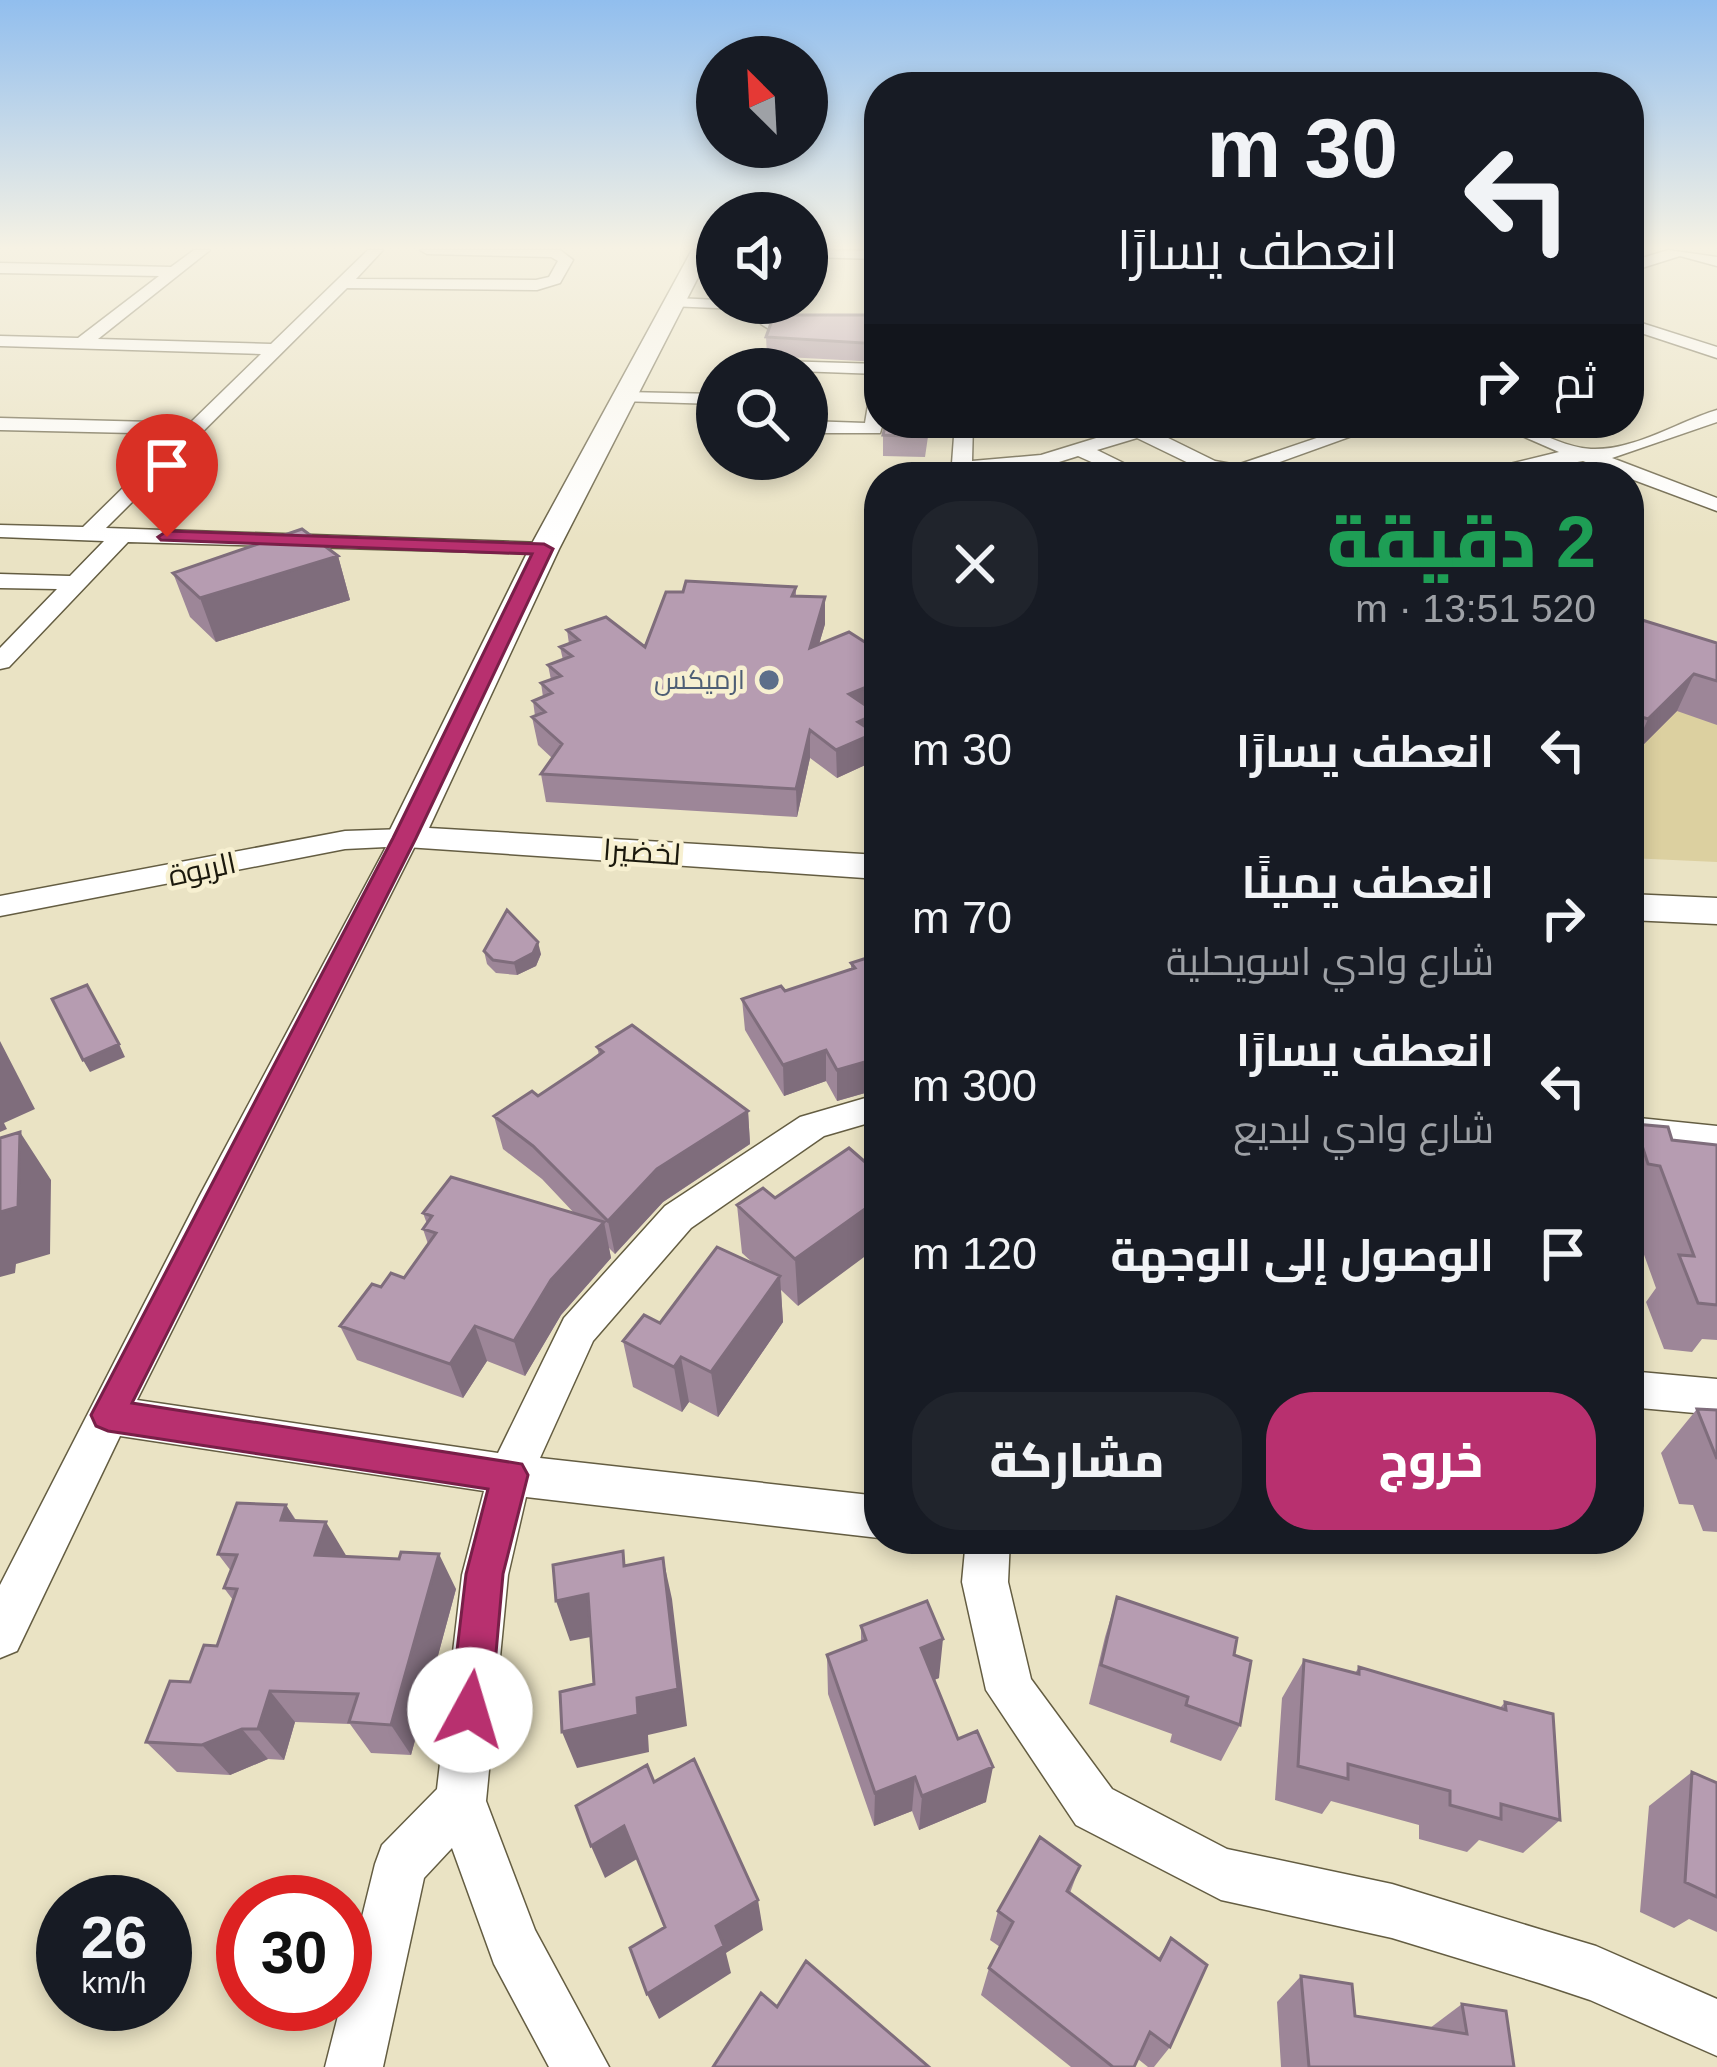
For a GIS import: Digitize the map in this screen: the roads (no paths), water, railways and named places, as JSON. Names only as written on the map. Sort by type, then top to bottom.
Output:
[{"type":"street","points":[[177,346],[276,349]]},
{"type":"street","points":[[88,534],[279,346]]},
{"type":"street","points":[[0,1634],[405,838],[544,549],[652,346]]},
{"type":"street","points":[[828,360],[864,366]]},
{"type":"street","points":[[628,392],[696,390]]},
{"type":"street","points":[[628,392],[696,398]]},
{"type":"street","points":[[1544,462],[1620,452],[1717,416]]},
{"type":"street","points":[[0,424],[194,429]]},
{"type":"street","points":[[828,428],[864,429]]},
{"type":"street","points":[[1036,462],[1119,438]]},
{"type":"street","points":[[1153,438],[1202,462]]},
{"type":"street","points":[[1262,462],[1334,438]]},
{"type":"street","points":[[1538,438],[1599,462]]},
{"type":"street","points":[[1088,449],[1112,462]]},
{"type":"street","points":[[1644,478],[1717,505]]},
{"type":"street","points":[[0,531],[544,549]]},
{"type":"street","points":[[0,662],[122,535]]},
{"type":"street","points":[[0,581],[76,583]]},
{"type":"street","name":"لخضيرا","points":[[405,838],[864,866]]},
{"type":"street","name":"الربوة","points":[[0,906],[345,840],[405,838]]},
{"type":"street","points":[[1644,908],[1717,911]]},
{"type":"street","points":[[580,2067],[513,1945],[461,1801],[484,1574],[510,1475],[578,1330],[678,1217],[812,1126],[864,1111]]},
{"type":"street","points":[[1644,1132],[1717,1139]]},
{"type":"street","points":[[1644,1390],[1717,1397]]},
{"type":"street","points":[[108,1415],[510,1475],[864,1515]]},
{"type":"street","points":[[987,1554],[986,1582],[1010,1690],[1094,1808],[1221,1874],[1392,1911],[1577,1968],[1717,2028]]},
{"type":"street","points":[[354,2067],[401,1864],[461,1801]]},
{"type":"place","name":"ارميكس","points":[[769,680]]}]
